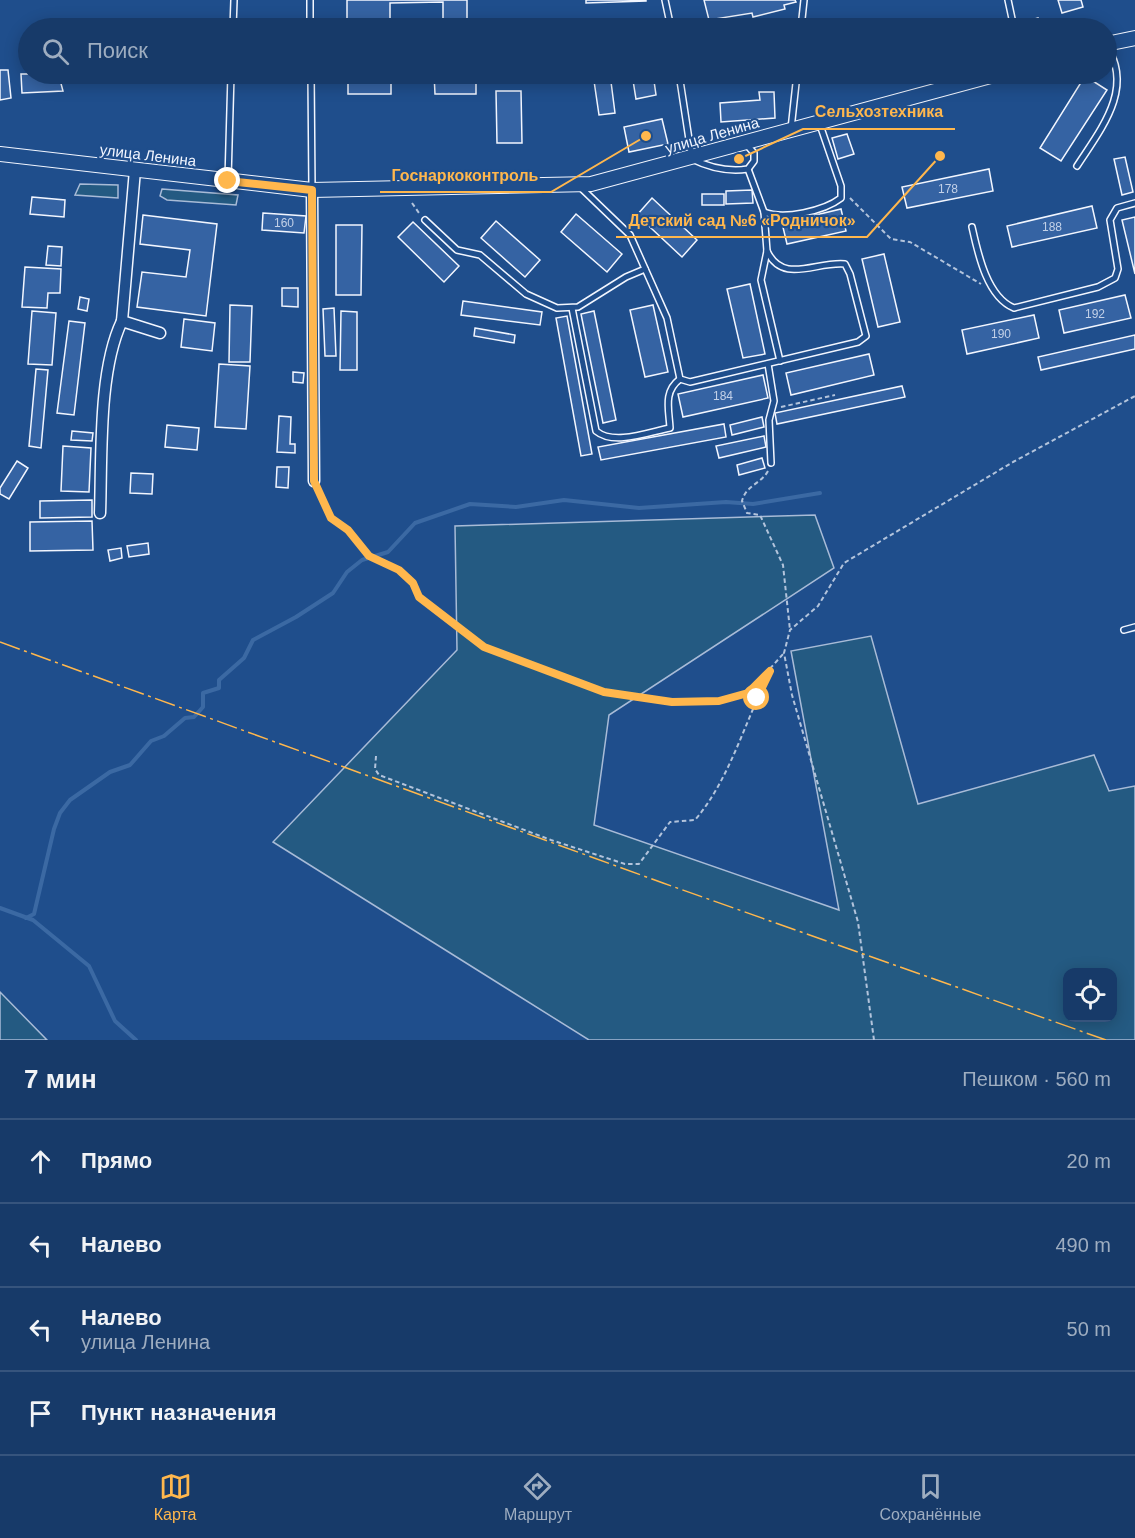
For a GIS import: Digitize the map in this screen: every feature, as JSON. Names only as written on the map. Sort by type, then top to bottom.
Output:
[{"type":"street","points":[[1117,42],[1135,38]]},
{"type":"street","name":"улица Ленина","points":[[0,154],[312,190],[578,185],[591,184],[692,159],[961,84]]},
{"type":"street","points":[[100,513],[104,407],[114,337],[122,321],[135,170]]},
{"type":"street","points":[[312,190],[314,481]]},
{"type":"street","points":[[122,321],[160,333]]},
{"type":"lane","points":[[233,18],[234,0]]},
{"type":"lane","points":[[310,0],[310,18]]},
{"type":"lane","points":[[665,0],[669,18]]},
{"type":"lane","points":[[802,18],[804,0]]},
{"type":"lane","points":[[1008,0],[1012,18]]},
{"type":"lane","points":[[1077,166],[1117,97],[1117,66]]},
{"type":"lane","points":[[228,181],[231,84]]},
{"type":"lane","points":[[311,84],[312,190]]},
{"type":"lane","points":[[681,84],[692,159],[720,170],[748,169]]},
{"type":"lane","points":[[791,130],[796,84]]},
{"type":"lane","points":[[764,212],[782,216],[833,204],[841,198],[841,186],[819,122]]},
{"type":"lane","points":[[745,143],[754,153],[754,161],[748,169]]},
{"type":"lane","points":[[680,379],[690,382],[768,364],[858,342],[866,336],[850,274],[845,264],[833,262],[799,269],[783,269],[773,263],[768,251],[764,212],[748,169]]},
{"type":"lane","points":[[578,185],[630,235],[667,318],[680,379]]},
{"type":"lane","points":[[972,227],[985,271],[1003,303],[1014,308],[1098,287],[1115,278],[1118,269],[1110,220],[1117,208],[1135,203]]},
{"type":"lane","points":[[425,220],[457,250],[480,255],[526,294],[557,308],[578,307],[626,277],[645,269]]},
{"type":"lane","points":[[768,251],[761,280],[780,361]]},
{"type":"lane","points":[[572,308],[596,431],[604,437],[624,437],[670,428],[667,400],[672,385],[680,379]]},
{"type":"lane","points":[[768,364],[774,401],[769,420],[771,463]]},
{"type":"lane","points":[[1124,630],[1135,627]]},
{"type":"path","points":[[841,186],[891,239],[910,242],[998,295]]},
{"type":"path","points":[[412,203],[425,220]]},
{"type":"path","points":[[772,408],[835,395]]},
{"type":"path","points":[[790,630],[818,606],[844,562],[1013,462],[1135,396]]},
{"type":"path","points":[[314,481],[331,518],[348,530],[369,556],[399,570],[413,583],[419,597],[484,647],[604,692],[672,702],[719,701],[748,693],[784,653],[790,630],[783,566],[760,515],[747,513],[742,501],[747,488],[765,477],[771,463]]},
{"type":"path","points":[[784,653],[792,695],[858,922],[874,1040]]},
{"type":"path","points":[[376,756],[375,769],[379,775],[562,843],[625,864],[639,864],[670,822],[695,820],[704,810],[730,761],[770,671]]},
{"type":"shaded area","points":[[80,184],[118,185],[118,198],[75,195]]},
{"type":"shaded area","points":[[162,189],[238,195],[236,205],[167,200],[160,196]]},
{"type":"shaded area","points":[[815,515],[834,568],[609,715],[594,825],[839,910],[791,651],[871,636],[918,804],[1094,755],[1109,791],[1135,786],[1135,1040],[589,1040],[273,842],[457,650],[455,526]]},
{"type":"shaded area","points":[[0,992],[47,1040],[0,1040]]},
{"type":"building","points":[[347,0],[467,0],[467,18],[443,18],[443,2],[390,3],[390,18],[347,18]]},
{"type":"building","points":[[586,0],[646,0],[646,1],[586,3]]},
{"type":"building","points":[[704,0],[795,0],[796,2],[784,5],[785,9],[753,17],[752,13],[708,18]]},
{"type":"building","points":[[1058,0],[1081,0],[1083,7],[1062,13]]},
{"type":"building","points":[[0,70],[8,70],[11,98],[0,100]]},
{"type":"building","points":[[22,84],[61,84],[63,91],[22,93]]},
{"type":"building","points":[[348,84],[391,84],[391,94],[348,94]]},
{"type":"building","points":[[434,84],[476,84],[476,94],[435,94]]},
{"type":"building","points":[[594,84],[611,84],[615,113],[599,115]]},
{"type":"building","points":[[634,84],[654,84],[656,95],[636,99]]},
{"type":"building","points":[[1080,84],[1098,84],[1107,90],[1061,161],[1040,148]]},
{"type":"building","points":[[496,91],[521,91],[522,143],[497,143]]},
{"type":"building","points":[[759,92],[774,92],[775,118],[721,122],[720,103],[760,100]]},
{"type":"building","points":[[662,119],[668,144],[629,152],[624,127]]},
{"type":"building","points":[[847,134],[854,154],[838,159],[832,138]]},
{"type":"building","points":[[1125,157],[1133,192],[1122,195],[1114,159]]},
{"type":"building","points":[[989,169],[993,191],[907,208],[902,187]]},
{"type":"building","points":[[752,190],[753,203],[726,204],[726,191]]},
{"type":"building","points":[[702,194],[724,194],[724,205],[702,205]]},
{"type":"building","points":[[32,197],[65,200],[64,217],[30,214]]},
{"type":"building","points":[[652,198],[697,240],[682,257],[637,215]]},
{"type":"building","points":[[1092,206],[1097,228],[1012,247],[1007,226]]},
{"type":"building","points":[[841,209],[846,231],[787,244],[782,223]]},
{"type":"building","points":[[263,213],[306,216],[304,233],[262,230]]},
{"type":"building","points":[[576,214],[622,254],[607,272],[561,232]]},
{"type":"building","points":[[143,215],[217,224],[206,316],[137,307],[142,272],[186,277],[190,250],[140,244]]},
{"type":"building","points":[[1135,217],[1135,274],[1122,220]]},
{"type":"building","points":[[496,221],[540,260],[525,277],[481,238]]},
{"type":"building","points":[[413,222],[459,266],[444,282],[398,237]]},
{"type":"building","points":[[336,225],[362,225],[361,295],[336,295]]},
{"type":"building","points":[[48,246],[62,247],[61,266],[46,265]]},
{"type":"building","points":[[884,254],[900,322],[878,327],[862,259]]},
{"type":"building","points":[[25,267],[61,269],[60,293],[48,293],[47,308],[22,307]]},
{"type":"building","points":[[750,284],[765,354],[743,358],[727,289]]},
{"type":"building","points":[[282,288],[298,288],[298,307],[282,306]]},
{"type":"building","points":[[1125,295],[1131,318],[1064,333],[1059,310]]},
{"type":"building","points":[[80,297],[89,299],[87,311],[78,309]]},
{"type":"building","points":[[463,301],[542,312],[540,325],[461,315]]},
{"type":"building","points":[[230,305],[252,306],[250,362],[229,362]]},
{"type":"building","points":[[653,305],[668,372],[645,377],[630,310]]},
{"type":"building","points":[[334,308],[336,356],[325,356],[323,309]]},
{"type":"building","points":[[32,311],[56,313],[52,365],[28,364]]},
{"type":"building","points":[[341,311],[357,312],[357,370],[340,370]]},
{"type":"building","points":[[594,311],[616,420],[603,423],[581,314]]},
{"type":"building","points":[[1034,315],[1039,338],[967,354],[962,330]]},
{"type":"building","points":[[567,316],[592,454],[581,456],[556,318]]},
{"type":"building","points":[[184,319],[215,323],[212,351],[181,347]]},
{"type":"building","points":[[69,321],[85,323],[74,415],[57,413]]},
{"type":"building","points":[[475,328],[515,335],[514,343],[474,336]]},
{"type":"building","points":[[1135,335],[1135,349],[1041,370],[1038,357]]},
{"type":"building","points":[[869,354],[874,375],[791,395],[786,373]]},
{"type":"building","points":[[219,364],[250,366],[246,429],[215,427]]},
{"type":"building","points":[[36,369],[48,370],[41,448],[29,446]]},
{"type":"building","points":[[293,372],[304,373],[303,383],[293,382]]},
{"type":"building","points":[[763,375],[768,398],[683,417],[678,394]]},
{"type":"building","points":[[902,386],[905,397],[777,424],[775,413]]},
{"type":"building","points":[[279,416],[291,417],[290,444],[295,444],[295,453],[277,452]]},
{"type":"building","points":[[762,417],[764,427],[732,435],[730,425]]},
{"type":"building","points":[[724,424],[726,437],[601,460],[598,447]]},
{"type":"building","points":[[167,425],[199,428],[197,450],[165,447]]},
{"type":"building","points":[[72,431],[93,433],[92,441],[71,440]]},
{"type":"building","points":[[764,436],[766,447],[719,458],[716,446]]},
{"type":"building","points":[[63,446],[91,448],[89,492],[61,491]]},
{"type":"building","points":[[762,458],[765,468],[739,475],[737,465]]},
{"type":"building","points":[[17,461],[28,468],[9,499],[0,494],[0,488]]},
{"type":"building","points":[[277,467],[289,467],[288,488],[276,487]]},
{"type":"building","points":[[131,473],[153,474],[152,494],[130,493]]},
{"type":"building","points":[[92,500],[92,517],[40,518],[40,501]]},
{"type":"building","points":[[92,521],[93,550],[30,551],[30,522]]},
{"type":"building","points":[[148,543],[149,554],[129,557],[127,546]]},
{"type":"building","points":[[121,548],[122,558],[110,561],[108,550]]},
{"type":"waterway","points":[[26,918],[34,914],[54,829],[60,813],[70,800],[110,772],[130,765],[151,741],[164,736],[185,718],[194,717],[203,707],[203,693],[219,688],[219,680],[244,658],[253,640],[296,617],[333,593],[347,572],[362,560],[388,552],[415,523],[470,504],[516,507],[564,500],[639,508],[726,502],[753,504],[820,493]]},
{"type":"waterway","points":[[0,908],[33,920],[89,966],[115,1021],[136,1040]]},
{"type":"power","points":[[0,642],[663,883],[1106,1040]]},
{"type":"place","name":"Госнаркоконтроль","points":[[646,136]]},
{"type":"place","name":"Детский сад №6 «Родничок»","points":[[940,156]]},
{"type":"place","name":"Сельхозтехника","points":[[739,159]]},
{"type":"route","points":[[228,181],[312,190],[314,481],[326,502],[331,518],[348,530],[369,556],[399,570],[413,583],[419,597],[484,647],[528,665],[604,692],[672,702],[719,701],[748,693],[770,671],[757,698]]}]
